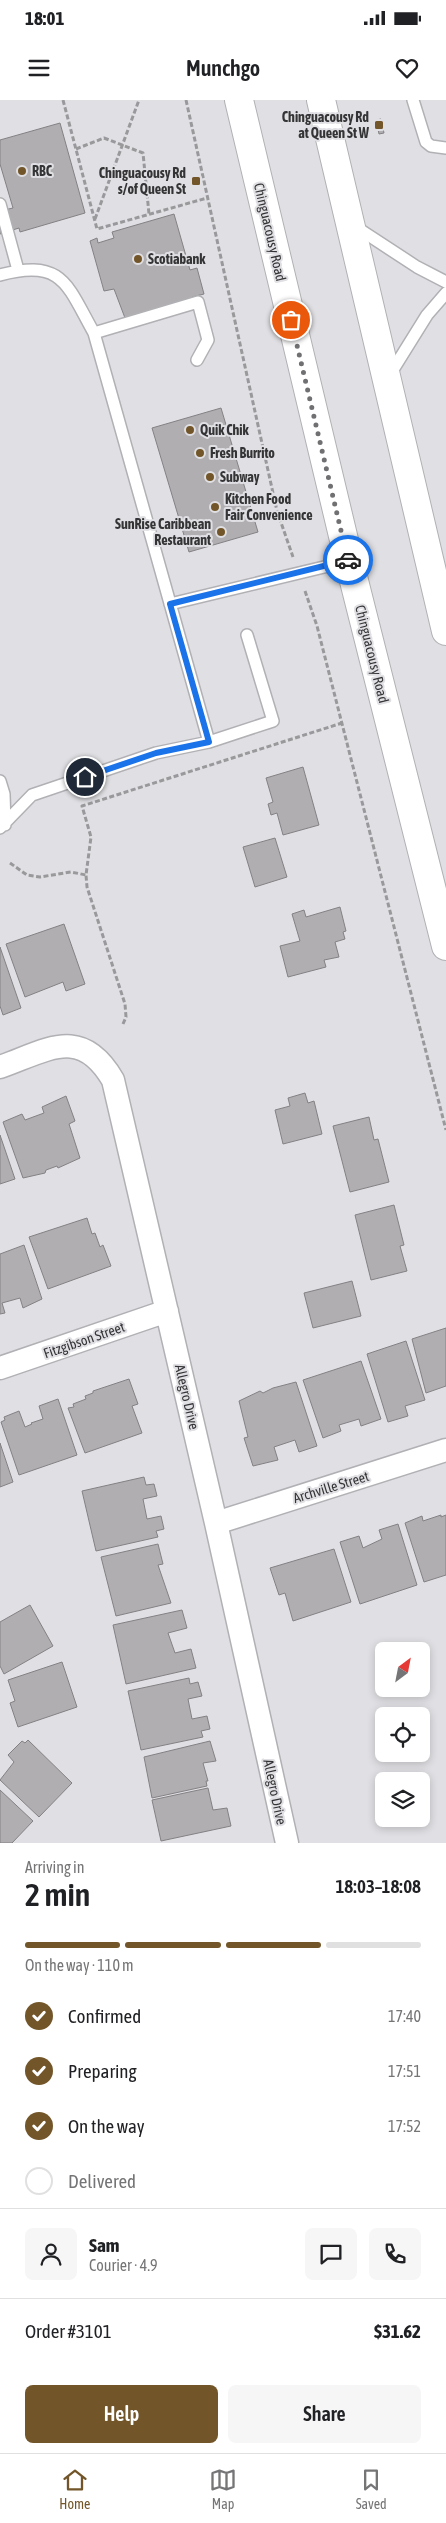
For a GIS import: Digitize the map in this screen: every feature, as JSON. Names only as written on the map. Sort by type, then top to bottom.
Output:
[{"type":"main road","name":"Chinguacousy Road","points":[[239,100],[349,561],[446,946]]},
{"type":"main road","points":[[321,100],[446,631]]},
{"type":"street","name":"Allegro Drive","points":[[0,1067],[52,1049],[70,1045],[87,1048],[99,1058],[113,1080],[216,1523],[287,1843]]},
{"type":"street","name":"Fitzgibson Street","points":[[0,1368],[167,1311]]},
{"type":"street","name":"Archville Street","points":[[216,1523],[446,1450]]},
{"type":"lane","points":[[413,100],[426,142],[430,146],[446,148]]},
{"type":"lane","points":[[0,204],[18,270]]},
{"type":"lane","points":[[350,224],[417,267],[446,282]]},
{"type":"lane","points":[[0,275],[18,270],[38,269],[50,271],[69,288],[94,333],[209,742]]},
{"type":"lane","points":[[386,380],[427,315],[446,292]]},
{"type":"lane","points":[[94,333],[198,302],[208,340],[197,360]]},
{"type":"lane","points":[[170,604],[349,561]]},
{"type":"lane","points":[[2,826],[32,795],[156,753],[209,742],[273,721],[247,635]]},
{"type":"lane","points":[[0,781],[4,794],[2,826]]},
{"type":"path","points":[[63,100],[98,229],[207,198]]},
{"type":"path","points":[[95,219],[138,100]]},
{"type":"path","points":[[186,100],[277,511],[317,626],[446,1130]]},
{"type":"path","points":[[76,149],[104,138],[143,152],[149,214]]},
{"type":"path","points":[[124,1024],[126,1017],[125,1004],[87,886],[86,875],[91,838],[82,806],[342,723]]},
{"type":"path","points":[[10,863],[27,876],[40,877],[71,872],[86,875]]},
{"type":"building","points":[[381,119],[384,133],[379,134],[376,120]]},
{"type":"building","points":[[60,123],[85,213],[20,232],[19,228],[0,234],[0,211],[13,208],[0,164],[0,140]]},
{"type":"building","points":[[174,214],[190,270],[197,268],[204,294],[192,297],[195,308],[125,318],[114,289],[104,291],[90,241],[97,238],[98,243],[114,238],[112,232]]},
{"type":"building","points":[[221,408],[258,532],[189,552],[152,428]]},
{"type":"building","points":[[303,767],[319,825],[283,835],[277,813],[271,815],[268,804],[273,802],[266,778]]},
{"type":"building","points":[[275,838],[287,877],[255,887],[243,847]]},
{"type":"building","points":[[340,907],[346,931],[343,932],[345,939],[335,942],[339,957],[324,960],[326,967],[288,977],[280,946],[300,941],[292,914],[304,910],[306,917]]},
{"type":"building","points":[[64,924],[85,984],[66,991],[63,982],[25,997],[6,944]]},
{"type":"building","points":[[0,947],[21,1008],[3,1015],[0,1006]]},
{"type":"building","points":[[305,1093],[308,1103],[314,1101],[322,1134],[283,1144],[275,1110],[290,1106],[288,1098]]},
{"type":"building","points":[[66,1096],[75,1121],[69,1124],[80,1158],[58,1168],[57,1166],[46,1170],[45,1173],[23,1178],[3,1122],[22,1114],[25,1120],[44,1113],[42,1107]]},
{"type":"building","points":[[369,1117],[374,1140],[378,1139],[389,1182],[350,1192],[333,1126]]},
{"type":"building","points":[[0,1135],[15,1179],[0,1184]]},
{"type":"building","points":[[394,1205],[404,1245],[400,1246],[407,1271],[371,1280],[355,1215]]},
{"type":"building","points":[[87,1218],[92,1234],[95,1233],[100,1247],[103,1245],[111,1266],[48,1289],[29,1237]]},
{"type":"building","points":[[24,1245],[42,1299],[23,1308],[20,1298],[2,1303],[5,1313],[0,1314],[0,1254]]},
{"type":"building","points":[[352,1281],[361,1316],[313,1328],[304,1293]]},
{"type":"building","points":[[446,1328],[446,1386],[426,1393],[412,1339]]},
{"type":"building","points":[[406,1341],[425,1400],[405,1406],[408,1416],[388,1422],[367,1354]]},
{"type":"building","points":[[361,1361],[381,1419],[361,1426],[359,1419],[339,1425],[341,1431],[323,1438],[303,1380]]},
{"type":"building","points":[[129,1379],[138,1404],[132,1406],[142,1433],[85,1453],[68,1408],[74,1407],[73,1404],[86,1399],[85,1396],[93,1393],[93,1391]]},
{"type":"building","points":[[296,1382],[317,1446],[299,1452],[295,1440],[274,1447],[278,1460],[253,1466],[244,1438],[248,1437],[239,1401],[260,1391],[263,1393],[273,1388]]},
{"type":"building","points":[[58,1399],[77,1455],[19,1475],[1,1422],[5,1420],[4,1417],[19,1411],[25,1427],[43,1419],[39,1406]]},
{"type":"building","points":[[0,1443],[13,1482],[0,1487]]},
{"type":"building","points":[[144,1477],[146,1485],[154,1484],[157,1496],[143,1499],[147,1519],[161,1516],[164,1529],[156,1531],[158,1537],[96,1551],[82,1491]]},
{"type":"building","points":[[441,1515],[441,1517],[446,1515],[446,1575],[424,1582],[405,1523],[422,1516],[423,1521]]},
{"type":"building","points":[[398,1524],[417,1585],[360,1604],[340,1542],[359,1536],[363,1548],[382,1539],[379,1530]]},
{"type":"building","points":[[158,1544],[163,1564],[158,1565],[171,1603],[116,1616],[101,1557]]},
{"type":"building","points":[[334,1549],[351,1602],[293,1621],[285,1593],[279,1595],[270,1568]]},
{"type":"building","points":[[30,1605],[53,1646],[4,1674],[0,1666],[0,1622]]},
{"type":"building","points":[[182,1610],[187,1628],[168,1633],[175,1653],[191,1649],[196,1668],[126,1684],[113,1625]]},
{"type":"building","points":[[62,1662],[77,1707],[18,1727],[10,1703],[15,1701],[8,1680]]},
{"type":"building","points":[[189,1678],[190,1684],[198,1682],[202,1696],[188,1699],[192,1719],[207,1716],[210,1729],[201,1731],[203,1737],[141,1750],[128,1691]]},
{"type":"building","points":[[28,1740],[72,1783],[39,1817],[0,1780],[14,1762],[8,1755],[22,1741],[25,1743]]},
{"type":"building","points":[[210,1741],[216,1761],[203,1763],[208,1781],[206,1781],[207,1786],[152,1798],[144,1757]]},
{"type":"building","points":[[208,1788],[213,1810],[227,1808],[231,1826],[161,1841],[152,1800]]},
{"type":"building","points":[[0,1790],[33,1821],[12,1843],[0,1843]]},
{"type":"way so far","points":[[291,320],[348,560]]},
{"type":"place","name":"Chinguacousy Rd at Queen St W","points":[[379,125]]},
{"type":"place","name":"RBC","points":[[22,171]]},
{"type":"place","name":"Chinguacousy Rd s/of Queen St","points":[[196,181]]},
{"type":"place","name":"Scotiabank","points":[[138,259]]},
{"type":"place","name":"Quik Chik","points":[[190,430]]},
{"type":"place","name":"Fresh Burrito","points":[[200,453]]},
{"type":"place","name":"Subway","points":[[210,477]]},
{"type":"place","name":"Kitchen Food Fair Convenience","points":[[215,507]]},
{"type":"place","name":"SunRise Caribbean Restaurant","points":[[221,532]]},
{"type":"route","points":[[85,777],[156,753],[209,742],[170,604],[348,560]]}]
